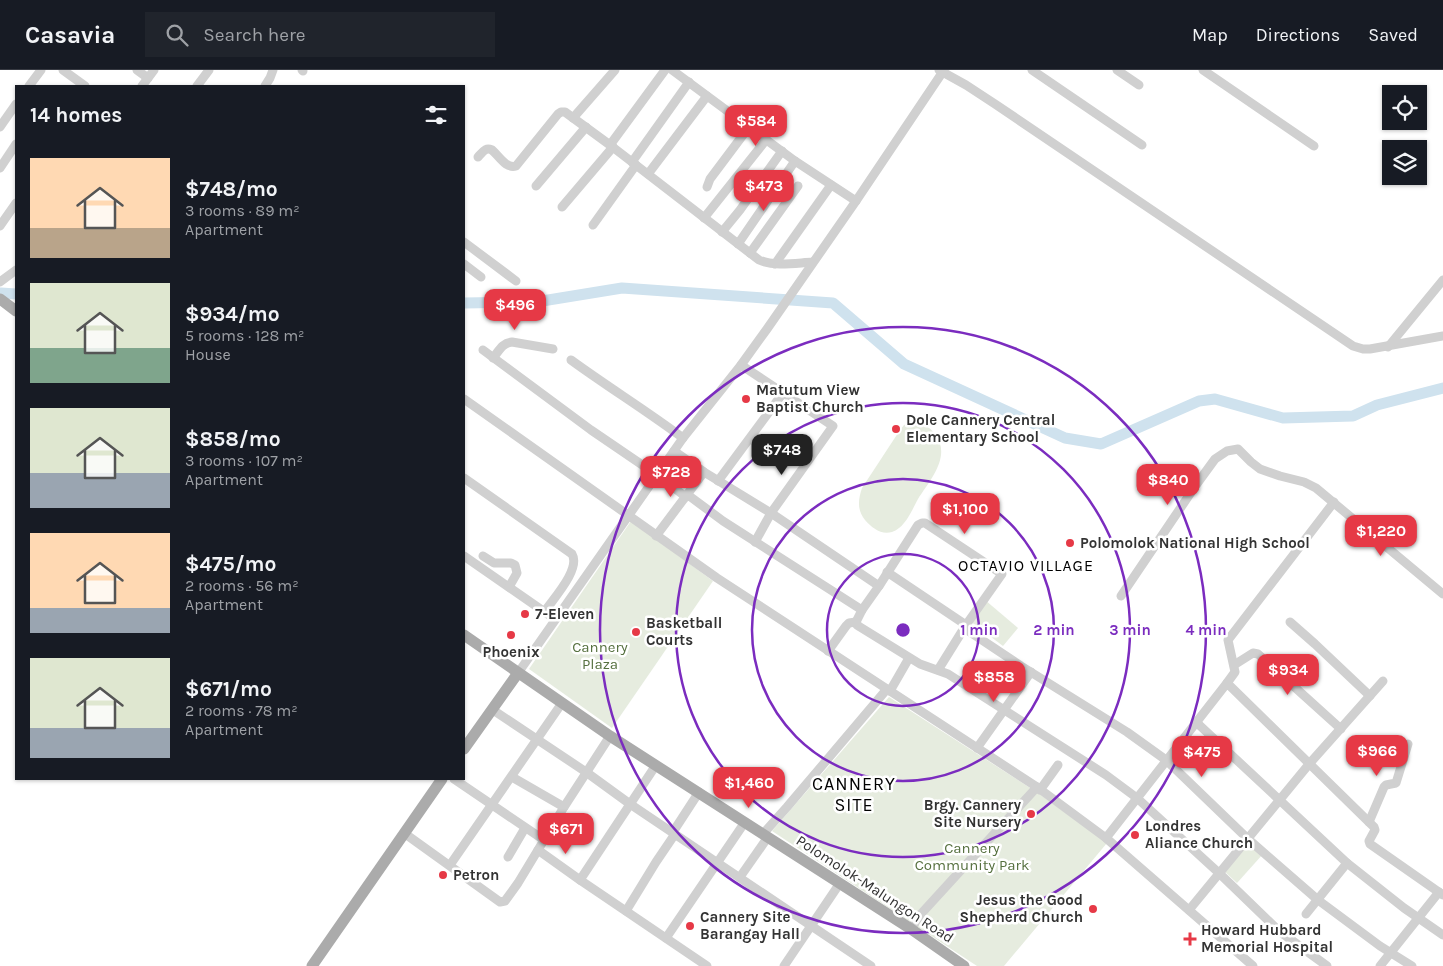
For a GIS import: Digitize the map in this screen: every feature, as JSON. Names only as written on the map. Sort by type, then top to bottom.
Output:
[{"type":"main road","points":[[0,298],[15,310]]},
{"type":"main road","name":"Polomolok-Malungon Road","points":[[465,636],[610,736],[840,883],[964,966]]},
{"type":"main road","points":[[465,748],[518,673]]},
{"type":"main road","points":[[312,966],[441,780]]},
{"type":"street","points":[[30,85],[42,70]]},
{"type":"street","points":[[63,70],[84,85]]},
{"type":"street","points":[[137,70],[151,74],[143,85]]},
{"type":"street","points":[[198,85],[208,70]]},
{"type":"street","points":[[266,85],[273,70]]},
{"type":"street","points":[[573,118],[615,70]]},
{"type":"street","points":[[562,207],[612,146],[664,70]]},
{"type":"street","points":[[672,70],[795,161],[856,201]]},
{"type":"street","points":[[1032,70],[1142,145]]},
{"type":"street","points":[[1117,70],[1139,85]]},
{"type":"street","points":[[1203,70],[1215,73],[1314,146]]},
{"type":"street","points":[[518,673],[683,438],[741,365],[856,201],[942,71],[995,104],[1353,346],[1363,350],[1443,336]]},
{"type":"street","points":[[593,225],[689,82]]},
{"type":"street","points":[[648,174],[707,96]]},
{"type":"street","points":[[0,127],[15,105]]},
{"type":"street","points":[[478,157],[484,150],[489,149],[508,166],[516,166],[558,114],[565,112],[612,146],[750,254],[766,263],[812,262]]},
{"type":"street","points":[[708,187],[710,179],[749,126]]},
{"type":"street","points":[[536,186],[586,127]]},
{"type":"street","points":[[704,218],[766,140]]},
{"type":"street","points":[[0,168],[15,146]]},
{"type":"street","points":[[722,232],[782,151]]},
{"type":"street","points":[[738,244],[795,161]]},
{"type":"street","points":[[775,264],[831,185]]},
{"type":"street","points":[[750,254],[798,186]]},
{"type":"street","points":[[0,226],[15,204]]},
{"type":"street","points":[[465,243],[516,281]]},
{"type":"street","points":[[465,265],[481,277]]},
{"type":"street","points":[[0,282],[15,271]]},
{"type":"street","points":[[1388,347],[1443,280]]},
{"type":"street","points":[[493,358],[503,345],[512,342],[553,349]]},
{"type":"street","points":[[483,350],[591,430],[723,521],[862,610]]},
{"type":"street","points":[[571,360],[597,380],[683,438]]},
{"type":"street","points":[[741,365],[833,426],[771,513],[755,542]]},
{"type":"street","points":[[718,481],[783,393]]},
{"type":"street","points":[[465,400],[725,584],[1039,789],[1106,838],[1253,966]]},
{"type":"street","points":[[1121,596],[1215,459],[1227,451],[1238,449],[1260,469],[1304,482],[1316,488],[1443,594]]},
{"type":"street","points":[[674,451],[718,481],[771,513],[879,586]]},
{"type":"street","points":[[656,536],[704,472]]},
{"type":"street","points":[[465,479],[572,554],[574,567],[545,611]]},
{"type":"street","points":[[1106,838],[1235,674],[1228,640],[1334,502]]},
{"type":"street","points":[[856,622],[918,525],[924,522],[1002,574],[938,670]]},
{"type":"street","points":[[483,556],[494,563],[511,563],[515,565],[517,573],[509,587]]},
{"type":"street","points":[[465,557],[556,619]]},
{"type":"street","points":[[887,572],[1031,672],[1166,760],[1248,838],[1318,900],[1364,936],[1412,966]]},
{"type":"street","points":[[828,651],[846,626],[849,623],[856,622]]},
{"type":"street","points":[[856,622],[857,625],[909,658],[948,674],[1106,775],[1137,798],[1220,874],[1278,931],[1328,966]]},
{"type":"street","points":[[1290,622],[1370,696]]},
{"type":"street","points":[[1234,666],[1253,653],[1258,654],[1341,729]]},
{"type":"street","points":[[740,877],[787,807],[888,690],[909,658]]},
{"type":"street","points":[[977,748],[1031,672]]},
{"type":"street","points":[[1189,910],[1310,763],[1383,681]]},
{"type":"street","points":[[1227,683],[1369,822],[1375,829],[1369,840],[1370,844],[1441,893],[1418,918],[1380,966]]},
{"type":"street","points":[[450,865],[562,703]]},
{"type":"street","points":[[493,710],[871,966]]},
{"type":"street","points":[[1196,722],[1347,863],[1418,918],[1443,934]]},
{"type":"street","points":[[404,833],[500,902],[503,902],[507,900],[610,736]]},
{"type":"street","points":[[1369,822],[1384,787],[1396,783],[1408,744]]},
{"type":"street","points":[[580,880],[656,764]]},
{"type":"street","points":[[910,929],[920,915],[1039,789],[1058,765]]},
{"type":"street","points":[[512,777],[564,807]]},
{"type":"street","points":[[455,780],[544,840]]},
{"type":"street","points":[[626,911],[699,792]]},
{"type":"street","points":[[666,938],[745,822]]},
{"type":"street","points":[[508,857],[525,828]]},
{"type":"street","points":[[538,850],[707,966]]},
{"type":"street","points":[[1306,914],[1347,863]]},
{"type":"street","points":[[787,965],[840,883]]},
{"type":"green space","points":[[912,422],[925,425],[935,434],[940,442],[940,459],[933,476],[901,527],[888,533],[880,532],[862,516],[859,501],[862,488],[900,430],[904,425]]},
{"type":"green space","name":"Cannery Plaza","points":[[631,521],[713,581],[612,728],[529,669]]},
{"type":"green space","points":[[985,600],[1018,628],[1003,646],[970,621]]},
{"type":"green space","name":"Cannery Community Park","points":[[889,697],[1038,793],[1107,843],[1004,966],[977,966],[772,831]]},
{"type":"green space","points":[[1249,841],[1263,854],[1237,883],[1223,870]]},
{"type":"waterway","points":[[465,303],[536,302],[622,288],[833,303],[904,364],[1065,438],[1101,444],[1199,401],[1215,399],[1283,418],[1353,416],[1377,405],[1443,388]]},
{"type":"waterway","points":[[1,293],[15,294]]},
{"type":"place","name":"Matutum View Baptist Church","points":[[746,399]]},
{"type":"place","name":"Dole Cannery Central Elementary School","points":[[896,429]]},
{"type":"place","name":"Polomolok National High School","points":[[1070,543]]},
{"type":"place","name":"7-Eleven","points":[[525,614]]},
{"type":"place","name":"Basketball Courts","points":[[636,632]]},
{"type":"place","name":"Phoenix","points":[[511,635]]},
{"type":"place","name":"Brgy. Cannery Site Nursery","points":[[1031,814]]},
{"type":"place","name":"Londres Aliance Church","points":[[1135,835]]},
{"type":"place","name":"Petron","points":[[443,875]]},
{"type":"place","name":"Jesus the Good Shepherd Church","points":[[1093,909]]},
{"type":"place","name":"Cannery Site Barangay Hall","points":[[690,926]]},
{"type":"place","name":"Howard Hubbard Memorial Hospital","points":[[1190,939]]},
{"type":"district","name":"OCTAVIO VILLAGE","points":[[1026,565]]},
{"type":"district","name":"CANNERY SITE","points":[[854,794]]}]
